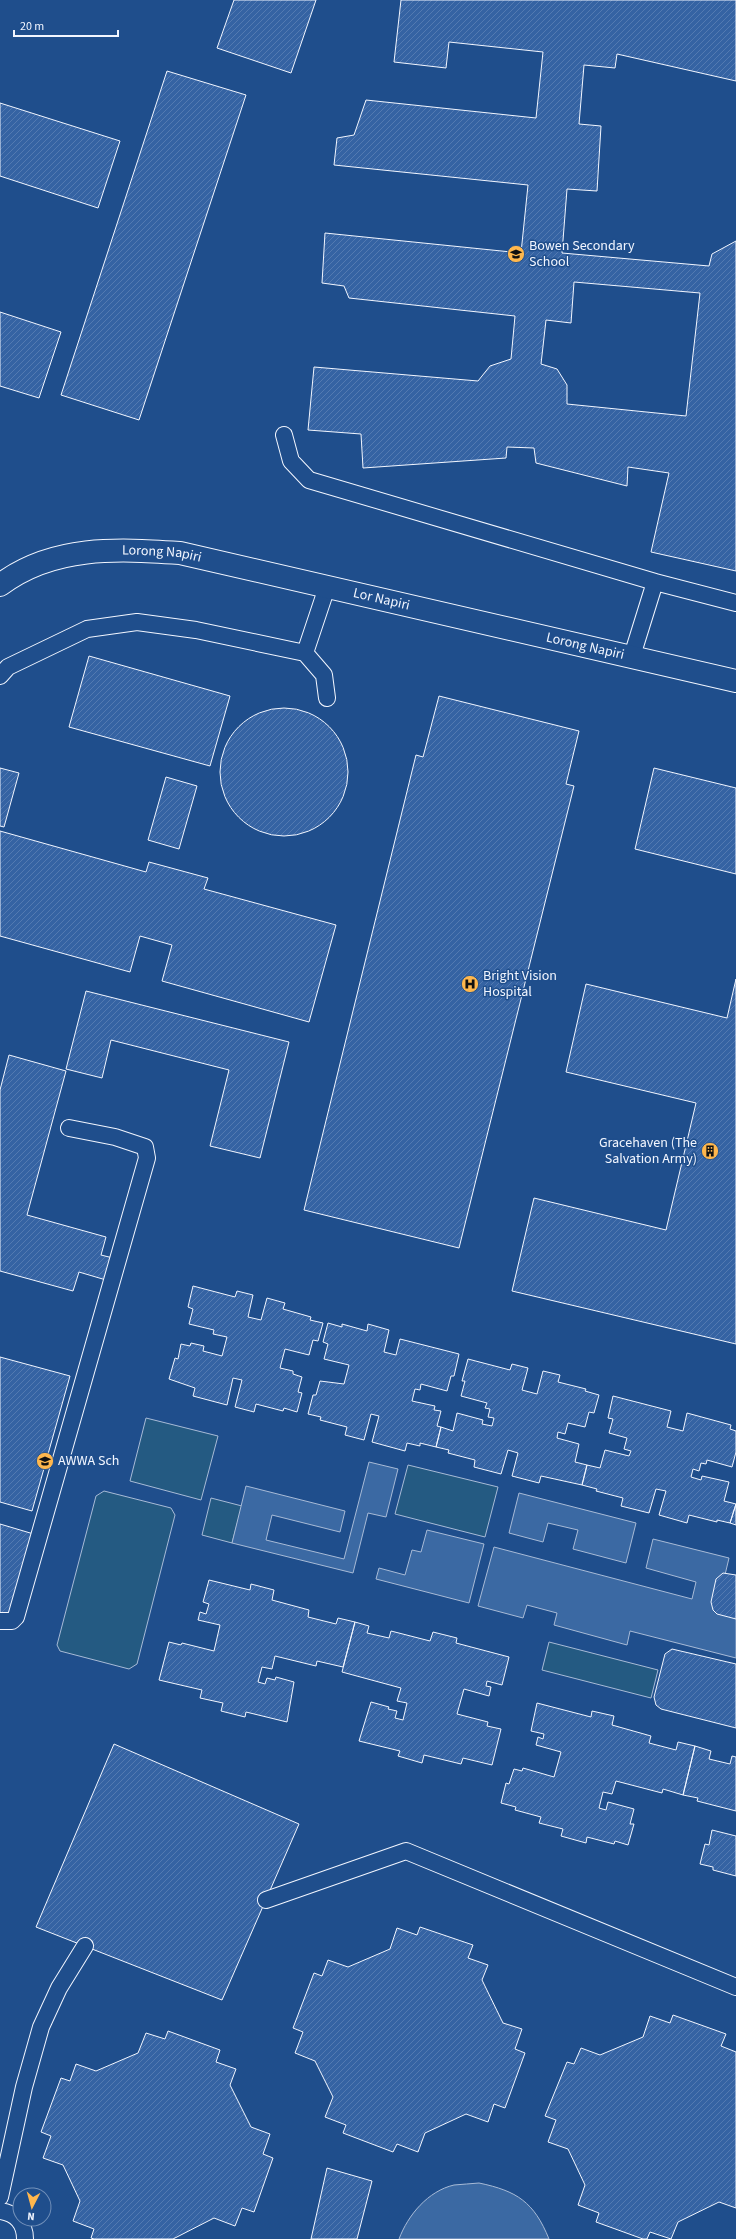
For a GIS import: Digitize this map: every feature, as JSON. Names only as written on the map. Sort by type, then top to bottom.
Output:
[{"type":"street","name":"Lorong Napiri","points":[[0,585],[13,575],[60,556],[127,549],[180,553],[327,587]]},
{"type":"street","name":"Lor Napiri","points":[[327,587],[435,612]]},
{"type":"street","name":"Lorong Napiri","points":[[435,612],[736,681]]},
{"type":"lane","points":[[284,435],[291,461],[309,480],[655,582],[736,603]]},
{"type":"lane","points":[[632,656],[655,582]]},
{"type":"lane","points":[[305,653],[327,587]]},
{"type":"lane","points":[[0,676],[8,667],[87,629],[137,622],[196,630],[305,653],[324,675],[327,698]]},
{"type":"lane","points":[[0,1621],[12,1622],[16,1617],[147,1158],[145,1147],[115,1137],[70,1128]]},
{"type":"lane","points":[[266,1900],[406,1851],[736,1987]]},
{"type":"lane","points":[[0,2197],[24,2087],[41,2027],[59,1988],[85,1946]]},
{"type":"lane","points":[[0,2212],[14,2215],[25,2229],[25,2239]]},
{"type":"shaded area","points":[[146,1418],[218,1436],[201,1500],[130,1481]]},
{"type":"shaded area","points":[[369,1462],[398,1469],[386,1517],[368,1513],[353,1573],[232,1543],[246,1486],[345,1511],[340,1532],[272,1515],[266,1540],[344,1559]]},
{"type":"shaded area","points":[[408,1465],[498,1487],[485,1537],[395,1514]]},
{"type":"shaded area","points":[[104,1491],[171,1508],[175,1515],[137,1664],[129,1669],[60,1651],[57,1645],[96,1496]]},
{"type":"shaded area","points":[[519,1493],[636,1523],[626,1563],[573,1549],[578,1530],[548,1523],[543,1542],[509,1533]]},
{"type":"shaded area","points":[[211,1498],[242,1506],[232,1543],[202,1535]]},
{"type":"shaded area","points":[[427,1530],[484,1544],[469,1603],[376,1579],[379,1568],[405,1575],[412,1550],[421,1552]]},
{"type":"shaded area","points":[[653,1539],[729,1558],[724,1579],[736,1611],[736,1658],[630,1631],[627,1645],[554,1625],[557,1613],[527,1605],[523,1618],[478,1606],[494,1547],[692,1599],[696,1582],[646,1568]]},
{"type":"shaded area","points":[[549,1642],[658,1670],[651,1698],[542,1670]]},
{"type":"shaded area","points":[[479,2183],[504,2190],[523,2200],[537,2216],[549,2239],[399,2239],[408,2221],[420,2205],[428,2198],[445,2188],[454,2185]]},
{"type":"building","points":[[234,0],[316,0],[291,73],[217,48]]},
{"type":"building","points":[[401,0],[736,0],[736,81],[617,54],[615,68],[584,65],[579,124],[601,126],[597,191],[567,189],[562,253],[709,266],[712,254],[736,241],[736,571],[651,552],[669,473],[628,467],[627,486],[536,463],[534,448],[507,447],[506,458],[363,468],[361,434],[308,430],[314,367],[478,381],[490,366],[511,359],[515,316],[349,298],[344,286],[322,283],[325,233],[521,253],[528,185],[334,165],[337,138],[354,135],[366,100],[536,118],[543,52],[449,42],[446,68],[394,62]],"holes":[[[574,282],[700,293],[686,416],[567,404],[567,385],[557,369],[541,364],[546,320],[571,323]]]},
{"type":"building","points":[[167,71],[246,95],[139,420],[61,395]]},
{"type":"building","points":[[0,103],[120,141],[98,208],[0,176]]},
{"type":"building","points":[[0,312],[61,332],[39,398],[0,386]]},
{"type":"building","points":[[89,656],[230,696],[210,766],[69,727]]},
{"type":"building","name":"Bright Vision Hospital","points":[[439,696],[579,731],[566,784],[574,786],[459,1248],[304,1210],[416,755],[423,757]]},
{"type":"building","points":[[278,708],[290,708],[309,712],[330,726],[344,747],[348,772],[344,797],[330,818],[309,832],[290,836],[278,836],[259,832],[238,818],[224,797],[220,778],[220,766],[224,747],[238,726],[259,712]]},
{"type":"building","points":[[0,768],[19,773],[4,827],[0,826]]},
{"type":"building","points":[[654,768],[736,788],[736,874],[635,849]]},
{"type":"building","points":[[166,777],[197,786],[179,849],[148,840]]},
{"type":"building","points":[[0,831],[146,872],[149,862],[208,878],[204,889],[336,925],[309,1022],[162,981],[172,945],[140,936],[130,972],[0,936]]},
{"type":"building","name":"Gracehaven (The Salvation Army)","points":[[736,979],[736,1344],[512,1291],[534,1198],[666,1230],[696,1103],[566,1072],[586,984],[727,1018]]},
{"type":"building","points":[[86,991],[289,1042],[260,1158],[210,1146],[229,1070],[111,1040],[102,1078],[66,1069]]},
{"type":"building","points":[[9,1055],[66,1071],[27,1215],[106,1237],[101,1255],[113,1258],[106,1280],[79,1272],[73,1291],[0,1271],[0,1090]]},
{"type":"building","points":[[193,1286],[235,1297],[237,1291],[253,1295],[248,1317],[261,1320],[267,1298],[285,1303],[283,1309],[311,1317],[310,1320],[323,1323],[318,1341],[313,1340],[309,1355],[285,1349],[280,1368],[293,1371],[293,1374],[302,1377],[298,1392],[302,1393],[297,1412],[284,1408],[283,1411],[256,1404],[254,1412],[235,1407],[242,1380],[233,1378],[227,1405],[193,1396],[195,1388],[169,1379],[175,1358],[178,1359],[181,1344],[190,1346],[191,1343],[204,1346],[203,1351],[222,1356],[227,1337],[213,1334],[214,1330],[189,1324],[193,1309],[188,1307]]},
{"type":"building","points":[[328,1323],[342,1327],[342,1324],[367,1331],[368,1324],[389,1330],[384,1352],[396,1355],[400,1339],[459,1354],[454,1376],[451,1376],[447,1391],[421,1384],[420,1390],[415,1389],[412,1401],[435,1406],[434,1410],[441,1411],[437,1426],[441,1427],[436,1447],[420,1443],[420,1446],[407,1443],[405,1451],[372,1442],[379,1416],[371,1414],[364,1440],[345,1435],[347,1427],[320,1420],[321,1417],[308,1414],[313,1395],[316,1395],[320,1381],[344,1384],[349,1365],[324,1359],[328,1344],[323,1342]]},
{"type":"building","points":[[0,1357],[70,1376],[32,1511],[0,1502]]},
{"type":"building","points":[[468,1359],[510,1370],[512,1364],[528,1368],[522,1390],[537,1394],[543,1371],[560,1375],[558,1382],[586,1389],[585,1391],[599,1395],[594,1413],[589,1412],[585,1427],[568,1423],[565,1434],[558,1432],[557,1438],[579,1444],[575,1462],[587,1465],[582,1485],[541,1476],[539,1483],[512,1476],[518,1453],[508,1450],[501,1474],[474,1467],[475,1460],[448,1453],[449,1450],[436,1447],[441,1427],[453,1431],[457,1413],[483,1420],[482,1424],[492,1426],[494,1418],[488,1417],[490,1409],[485,1408],[487,1403],[461,1396],[465,1381],[462,1381]]},
{"type":"building","points":[[613,1396],[671,1411],[667,1427],[683,1431],[687,1413],[731,1425],[730,1429],[736,1431],[736,1452],[732,1467],[707,1460],[706,1464],[701,1463],[699,1471],[693,1469],[691,1477],[701,1480],[702,1476],[729,1482],[724,1501],[736,1504],[730,1523],[717,1520],[717,1522],[689,1515],[687,1523],[659,1515],[666,1491],[656,1489],[649,1513],[621,1506],[623,1498],[596,1491],[597,1489],[582,1485],[587,1465],[600,1468],[605,1450],[629,1456],[631,1451],[624,1449],[627,1438],[609,1433],[613,1419],[608,1418]]},
{"type":"building","points":[[736,1504],[736,1525],[730,1523]]},
{"type":"building","points":[[0,1524],[37,1535],[12,1620],[0,1616]]},
{"type":"building","points":[[723,1573],[736,1575],[736,1619],[717,1614],[713,1610],[711,1602],[716,1579]]},
{"type":"building","points":[[209,1580],[250,1590],[251,1584],[274,1590],[272,1600],[309,1610],[308,1617],[336,1624],[338,1618],[355,1622],[343,1667],[317,1661],[316,1666],[275,1656],[272,1669],[262,1667],[258,1682],[265,1684],[267,1678],[275,1680],[276,1677],[294,1682],[287,1722],[246,1712],[245,1717],[221,1711],[223,1703],[200,1698],[202,1690],[159,1680],[169,1642],[181,1645],[182,1643],[214,1651],[220,1625],[198,1620],[200,1612],[206,1614],[209,1604],[203,1602]]},
{"type":"building","points":[[355,1622],[369,1626],[367,1633],[389,1638],[391,1631],[430,1641],[433,1632],[457,1638],[456,1643],[509,1657],[502,1685],[487,1681],[486,1686],[491,1687],[489,1696],[464,1689],[457,1714],[488,1722],[487,1726],[501,1729],[492,1765],[463,1758],[461,1764],[424,1755],[422,1763],[398,1756],[400,1751],[359,1741],[371,1702],[397,1711],[395,1718],[403,1720],[407,1703],[397,1701],[401,1688],[342,1672]]},
{"type":"building","points":[[672,1649],[736,1664],[736,1728],[661,1709],[656,1705],[654,1697],[665,1654]]},
{"type":"building","points":[[537,1703],[591,1717],[592,1711],[614,1716],[612,1725],[651,1736],[649,1743],[676,1750],[678,1742],[695,1746],[683,1795],[663,1789],[662,1793],[616,1781],[612,1794],[603,1792],[599,1808],[606,1810],[608,1802],[634,1809],[630,1824],[634,1824],[628,1845],[615,1841],[614,1844],[587,1837],[586,1843],[561,1836],[563,1829],[539,1823],[541,1817],[515,1810],[516,1807],[501,1803],[506,1783],[509,1784],[514,1769],[522,1771],[523,1768],[554,1777],[561,1752],[536,1745],[538,1737],[543,1739],[544,1734],[531,1731]]},
{"type":"building","points":[[114,1744],[299,1824],[222,2000],[36,1927]]},
{"type":"building","points":[[695,1746],[711,1751],[709,1759],[730,1764],[732,1756],[736,1757],[736,1811],[697,1801],[698,1798],[683,1795]]},
{"type":"building","points":[[712,1830],[736,1836],[736,1876],[713,1870],[713,1867],[700,1864],[705,1844],[709,1845]]},
{"type":"building","points":[[420,1927],[473,1945],[468,1958],[488,1965],[482,1980],[503,2023],[522,2029],[515,2049],[525,2053],[505,2108],[494,2104],[488,2122],[466,2114],[425,2133],[418,2152],[397,2144],[393,2152],[343,2133],[346,2125],[325,2117],[333,2097],[315,2061],[295,2053],[303,2032],[293,2028],[314,1973],[322,1976],[328,1960],[348,1967],[390,1949],[397,1928],[417,1935]]},
{"type":"building","points":[[673,2015],[726,2034],[721,2046],[736,2052],[736,2208],[719,2202],[678,2222],[671,2239],[650,2232],[647,2239],[643,2239],[596,2222],[599,2213],[578,2205],[585,2185],[568,2149],[548,2142],[556,2120],[545,2116],[567,2062],[574,2064],[581,2048],[600,2055],[643,2037],[650,2016],[670,2023]]},
{"type":"building","points":[[168,2031],[220,2050],[216,2062],[236,2069],[230,2085],[251,2127],[270,2134],[263,2154],[273,2158],[254,2212],[242,2208],[235,2226],[214,2218],[173,2239],[91,2238],[94,2229],[73,2221],[80,2201],[63,2165],[43,2158],[51,2136],[41,2132],[61,2078],[70,2081],[76,2064],[96,2071],[138,2053],[146,2033],[165,2039]]},
{"type":"building","points":[[327,2168],[372,2181],[357,2239],[311,2239]]},
{"type":"place","name":"Bowen Secondary School","points":[[516,254]]},
{"type":"place","name":"Bright Vision Hospital","points":[[470,984]]},
{"type":"place","name":"Gracehaven (The Salvation Army)","points":[[710,1151]]},
{"type":"place","name":"AWWA Sch","points":[[45,1461]]}]
